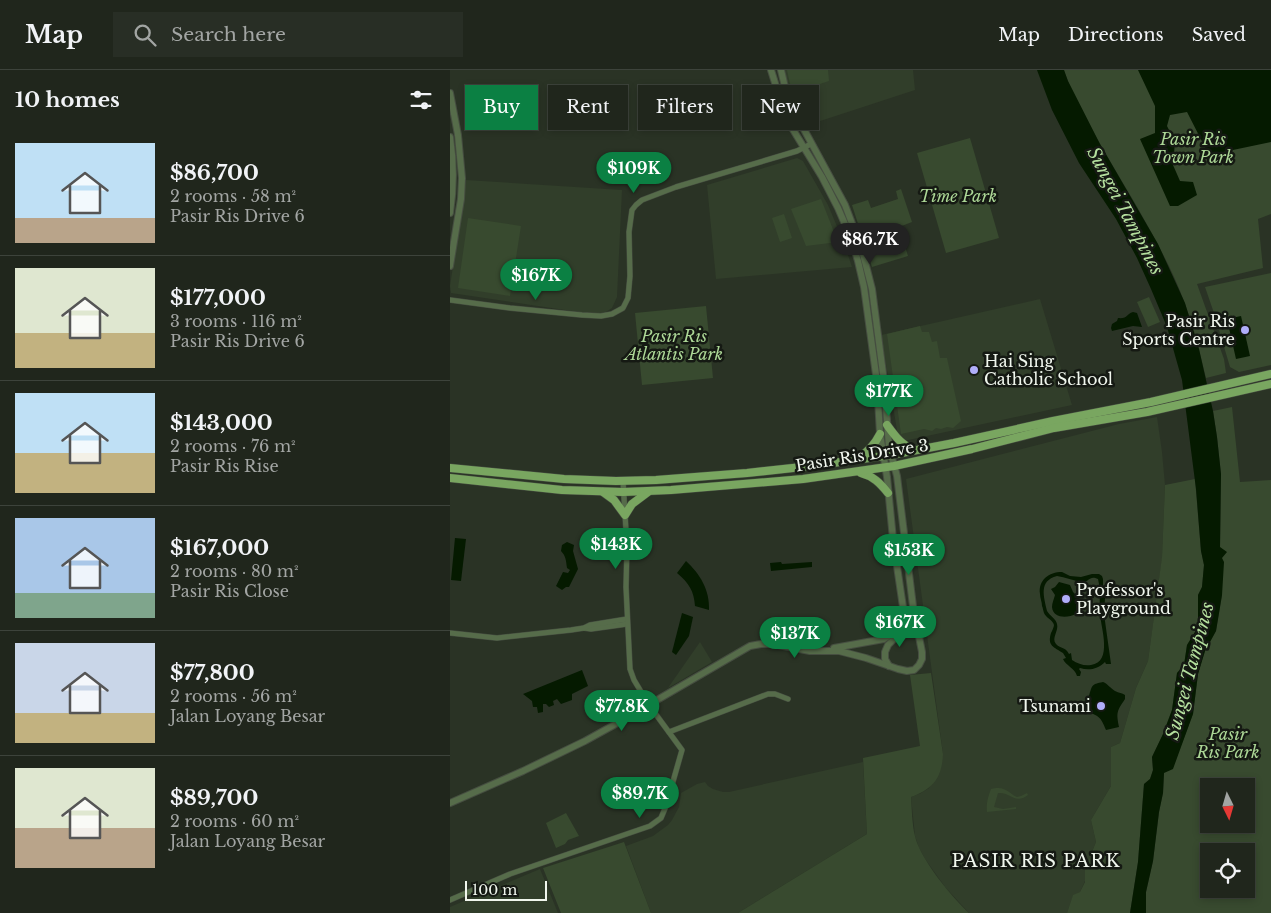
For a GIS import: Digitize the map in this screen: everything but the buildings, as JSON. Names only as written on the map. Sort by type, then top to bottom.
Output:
[{"type":"main road","name":"Pasir Ris Drive 3","points":[[450,468],[564,479],[623,481],[747,473],[854,460],[916,450],[1145,403],[1271,374]]},
{"type":"main road","name":"Pasir Ris Drive 3","points":[[450,478],[562,490],[623,492],[803,479],[894,466],[1054,428],[1184,404],[1271,384]]},
{"type":"main road","points":[[1210,388],[1213,392],[1212,397]]},
{"type":"main road","points":[[887,425],[900,442],[916,450]]},
{"type":"main road","points":[[854,460],[869,450],[880,434]]},
{"type":"main road","points":[[857,472],[871,476],[888,493]]},
{"type":"main road","points":[[600,491],[614,500],[625,515],[632,504],[650,491]]},
{"type":"street","points":[[771,70],[792,128],[838,208],[851,238],[858,262],[864,287],[877,382],[880,434],[897,476],[913,606],[922,659],[919,666],[914,670],[907,671],[866,658],[839,652],[820,651]]},
{"type":"street","points":[[781,70],[785,88],[794,111],[845,205],[856,233],[872,290],[884,381],[887,425],[885,467],[903,607],[901,624],[884,652],[889,666]]},
{"type":"street","points":[[450,93],[458,135],[462,178],[461,199],[450,266]]},
{"type":"street","points":[[450,137],[453,178],[450,213]]},
{"type":"street","points":[[450,300],[575,315],[601,316],[612,314],[623,308],[628,298],[630,276],[629,232],[632,210],[636,205],[642,200],[676,187],[805,148],[811,144]]},
{"type":"street","points":[[450,900],[510,874],[650,826],[661,818],[666,806],[682,756],[682,750],[649,705],[634,680],[630,669],[623,481]]},
{"type":"street","points":[[892,529],[903,528]]},
{"type":"street","points":[[450,633],[497,638],[584,628],[590,629],[627,622]]},
{"type":"street","points":[[450,803],[558,754],[649,705],[750,646],[773,644],[810,652],[884,640],[896,632]]},
{"type":"street","points":[[864,643],[862,650],[866,658]]},
{"type":"street","points":[[669,732],[768,694],[775,694],[788,699]]},
{"type":"shaded area","points":[[785,70],[913,70],[915,90],[819,121],[819,85],[788,85]]},
{"type":"shaded area","points":[[797,158],[803,161],[828,205],[852,267],[716,279],[707,185]]},
{"type":"shaded area","points":[[466,180],[622,190],[617,297],[612,308],[598,315],[451,293],[450,286]]},
{"type":"shaded area","name":"Hai Sing Catholic School","points":[[1040,299],[1072,405],[899,442],[881,335]]},
{"type":"shaded area","points":[[1157,417],[1165,485],[1162,560],[1148,661],[1136,688],[1120,743],[1111,747],[1111,786],[1091,820],[1096,842],[1085,869],[1085,881],[1080,892],[1073,896],[1067,913],[969,913],[945,887],[925,859],[915,836],[911,797],[929,788],[943,754],[906,479],[1119,424]]},
{"type":"shaded area","points":[[700,642],[712,662],[668,688],[670,685]]},
{"type":"shaded area","points":[[863,762],[867,834],[738,913],[651,913],[626,846],[653,836],[668,825],[679,807],[681,793],[697,784],[705,782],[713,789],[729,792]]},
{"type":"shaded area","points":[[540,869],[558,913],[450,913],[450,907]]},
{"type":"green space","points":[[787,70],[828,70],[829,81],[817,85],[790,85]]},
{"type":"green space","name":"Pasir Ris Town Park","points":[[1064,70],[1271,70],[1271,214],[1258,219],[1263,268],[1197,284],[1224,359],[1226,373],[1206,378],[1191,322],[1175,279],[1150,229],[1086,119]]},
{"type":"green space","name":"Time Park","points":[[970,138],[999,238],[946,253],[917,153]]},
{"type":"green space","points":[[901,189],[912,222],[899,227],[908,256],[872,267],[852,205],[868,200],[871,208],[898,199],[896,191]]},
{"type":"green space","points":[[821,199],[838,242],[806,246],[791,209]]},
{"type":"green space","points":[[784,214],[792,238],[780,242],[772,218]]},
{"type":"green space","points":[[468,218],[521,226],[510,296],[458,288]]},
{"type":"green space","name":"Pasir Ris Sports Centre","points":[[1271,273],[1271,365],[1239,372],[1230,367],[1205,287]]},
{"type":"green space","points":[[1149,297],[1160,322],[1148,327],[1137,302]]},
{"type":"green space","name":"Pasir Ris Atlantis Park","points":[[706,306],[713,378],[642,385],[635,313]]},
{"type":"green space","points":[[920,326],[922,332],[929,332],[932,342],[937,341],[940,358],[947,358],[961,421],[953,428],[936,428],[932,431],[924,429],[901,434],[887,334]]},
{"type":"green space","name":"Pasir Ris Park","points":[[1232,407],[1240,482],[1271,480],[1271,913],[1146,913],[1146,892],[1153,861],[1163,793],[1164,772],[1182,743],[1193,714],[1198,674],[1205,651],[1216,631],[1222,595],[1220,547],[1221,474],[1213,411]]},
{"type":"green space","name":"Pasir Ris Park","points":[[1195,479],[1201,551],[1204,565],[1202,587],[1198,595],[1198,627],[1187,645],[1184,665],[1177,673],[1172,710],[1152,757],[1153,770],[1150,779],[1144,784],[1138,862],[1130,913],[1067,913],[1073,895],[1080,892],[1085,882],[1085,869],[1096,842],[1091,820],[1111,786],[1111,747],[1120,743],[1136,688],[1148,661],[1162,557],[1165,485]]},
{"type":"green space","name":"Pasir Ris Park","points":[[931,673],[943,754],[941,770],[935,782],[919,794],[911,797],[913,827],[918,845],[930,866],[946,888],[969,913],[738,913],[867,834],[863,758],[920,746],[910,675]]},
{"type":"green space","points":[[991,789],[1005,789],[1017,797],[1027,793],[1028,795],[1020,799],[998,793],[994,807],[1003,809],[1016,807],[1016,809],[987,812]]},
{"type":"green space","points":[[566,813],[579,836],[568,840],[565,844],[556,848],[546,823]]},
{"type":"green space","points":[[624,842],[651,913],[561,913],[543,868]]},
{"type":"water","name":"Sungei Tampines","points":[[1037,70],[1064,70],[1100,144],[1158,244],[1185,303],[1199,349],[1217,437],[1221,474],[1220,547],[1227,552],[1222,558],[1224,562],[1222,595],[1216,631],[1205,651],[1198,674],[1193,714],[1173,769],[1164,773],[1153,861],[1146,892],[1146,913],[1130,913],[1138,862],[1144,784],[1150,779],[1153,770],[1152,757],[1172,710],[1177,673],[1184,665],[1187,645],[1198,627],[1198,595],[1202,587],[1204,565],[1182,380],[1167,327],[1137,258],[1116,219],[1079,163],[1052,110]]},
{"type":"water","points":[[1138,70],[1271,70],[1271,142],[1209,155],[1187,112],[1170,115],[1167,126],[1175,142],[1173,165],[1180,181],[1193,182],[1197,195],[1178,206],[1170,206],[1140,139],[1155,133],[1155,106]]},
{"type":"water","points":[[1133,312],[1137,313],[1142,327],[1133,326],[1112,331],[1112,324],[1118,318],[1124,318]]},
{"type":"water","points":[[1241,316],[1250,356],[1236,359],[1227,319]]},
{"type":"water","points":[[455,538],[466,539],[461,581],[451,580]]},
{"type":"water","points":[[567,542],[574,545],[573,551],[578,569],[569,587],[562,590],[556,586],[563,572],[568,573],[570,570],[567,568],[565,557],[561,551],[562,545]]},
{"type":"water","points":[[686,561],[696,571],[706,589],[709,610],[695,606],[690,588],[677,573]]},
{"type":"water","points":[[781,562],[782,564],[812,562],[812,567],[771,571],[770,563]]},
{"type":"water","points":[[1057,572],[1081,577],[1092,574],[1102,576],[1105,598],[1104,614],[1111,664],[1106,664],[1105,662],[1093,669],[1080,668],[1080,676],[1077,676],[1064,661],[1063,659],[1066,658],[1063,653],[1051,643],[1050,637],[1054,625],[1044,613],[1040,589],[1045,578]],"holes":[[[1057,576],[1082,582],[1091,578],[1098,579],[1104,644],[1102,658],[1098,663],[1091,665],[1077,663],[1072,660],[1071,653],[1069,654],[1055,642],[1057,624],[1047,611],[1044,590],[1047,582]]]},
{"type":"water","name":"Professor's Playground","points":[[1059,582],[1070,585],[1073,592],[1079,598],[1076,614],[1058,616],[1053,611],[1052,606],[1055,595],[1051,589]]},
{"type":"water","points":[[682,613],[693,617],[689,636],[676,655],[672,652]]},
{"type":"water","points":[[582,670],[588,686],[572,694],[572,700],[561,704],[557,699],[553,701],[554,705],[549,707],[543,704],[543,712],[538,713],[537,707],[533,707],[532,701],[523,694]]},
{"type":"water","name":"Tsunami","points":[[1103,682],[1115,691],[1125,695],[1125,699],[1118,712],[1119,727],[1106,730],[1098,717],[1084,712],[1082,708],[1093,686]]},
{"type":"place","name":"Pasir Ris Sports Centre","points":[[1245,330]]},
{"type":"place","name":"Hai Sing Catholic School","points":[[974,370]]},
{"type":"place","name":"Professor's Playground","points":[[1066,599]]},
{"type":"place","name":"Tsunami","points":[[1101,706]]},
{"type":"district","name":"PASIR RIS PARK","points":[[1036,861]]}]
